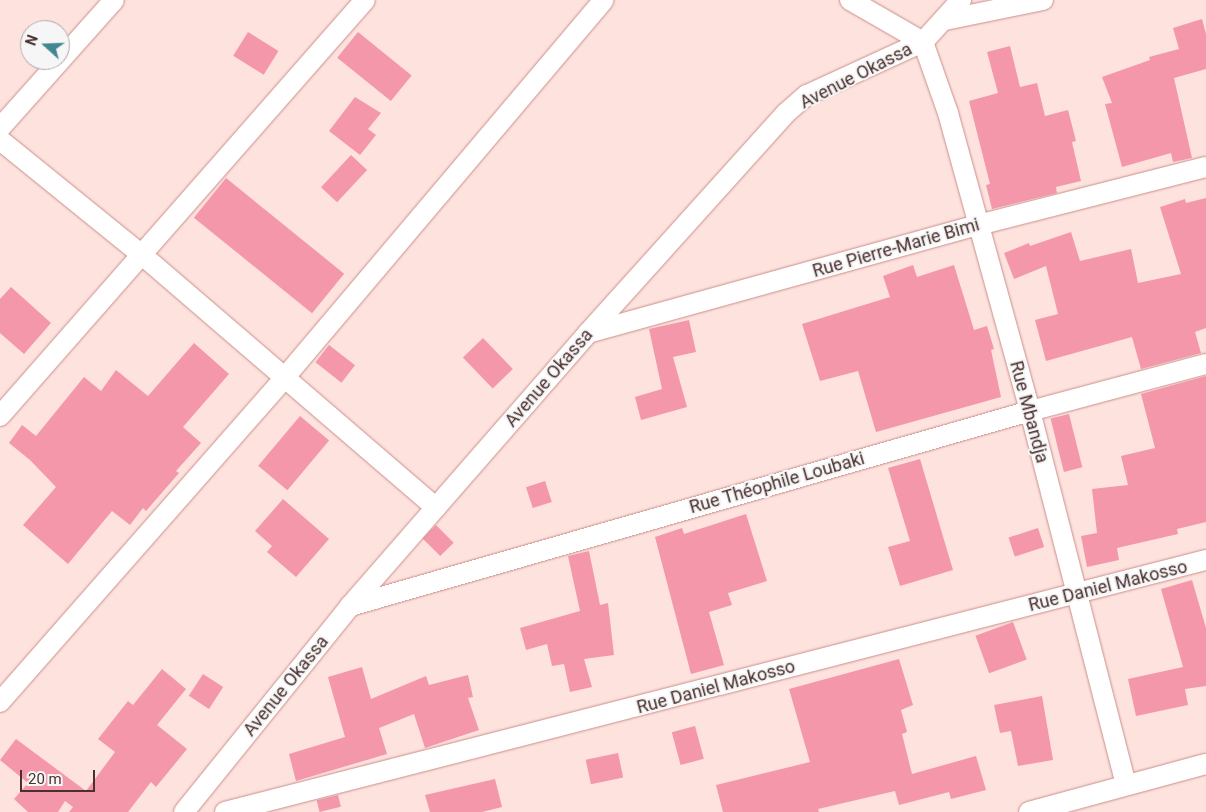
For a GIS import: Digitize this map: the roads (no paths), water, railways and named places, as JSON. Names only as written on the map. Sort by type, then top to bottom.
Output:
[{"type":"street","points":[[0,128],[114,0]]},
{"type":"street","points":[[0,416],[365,0]]},
{"type":"street","points":[[0,702],[286,376],[604,0]]},
{"type":"street","points":[[850,0],[923,42]]},
{"type":"street","name":"Avenue Okassa","points":[[184,812],[350,606],[588,333],[786,112],[807,95],[923,42],[945,20],[961,0]]},
{"type":"street","points":[[945,20],[1043,0]]},
{"type":"street","name":"Rue Mbandja","points":[[923,42],[948,113],[1030,411],[1126,785]]},
{"type":"street","points":[[0,140],[141,254],[286,376],[436,508]]},
{"type":"street","name":"Rue Pierre-Marie Bimi","points":[[588,333],[978,225],[1206,166]]},
{"type":"street","name":"Rue Théophile Loubaki","points":[[350,606],[1030,411],[1206,364]]},
{"type":"street","name":"Rue Daniel Makosso","points":[[225,812],[1206,560]]},
{"type":"street","points":[[1029,812],[1206,764]]}]
